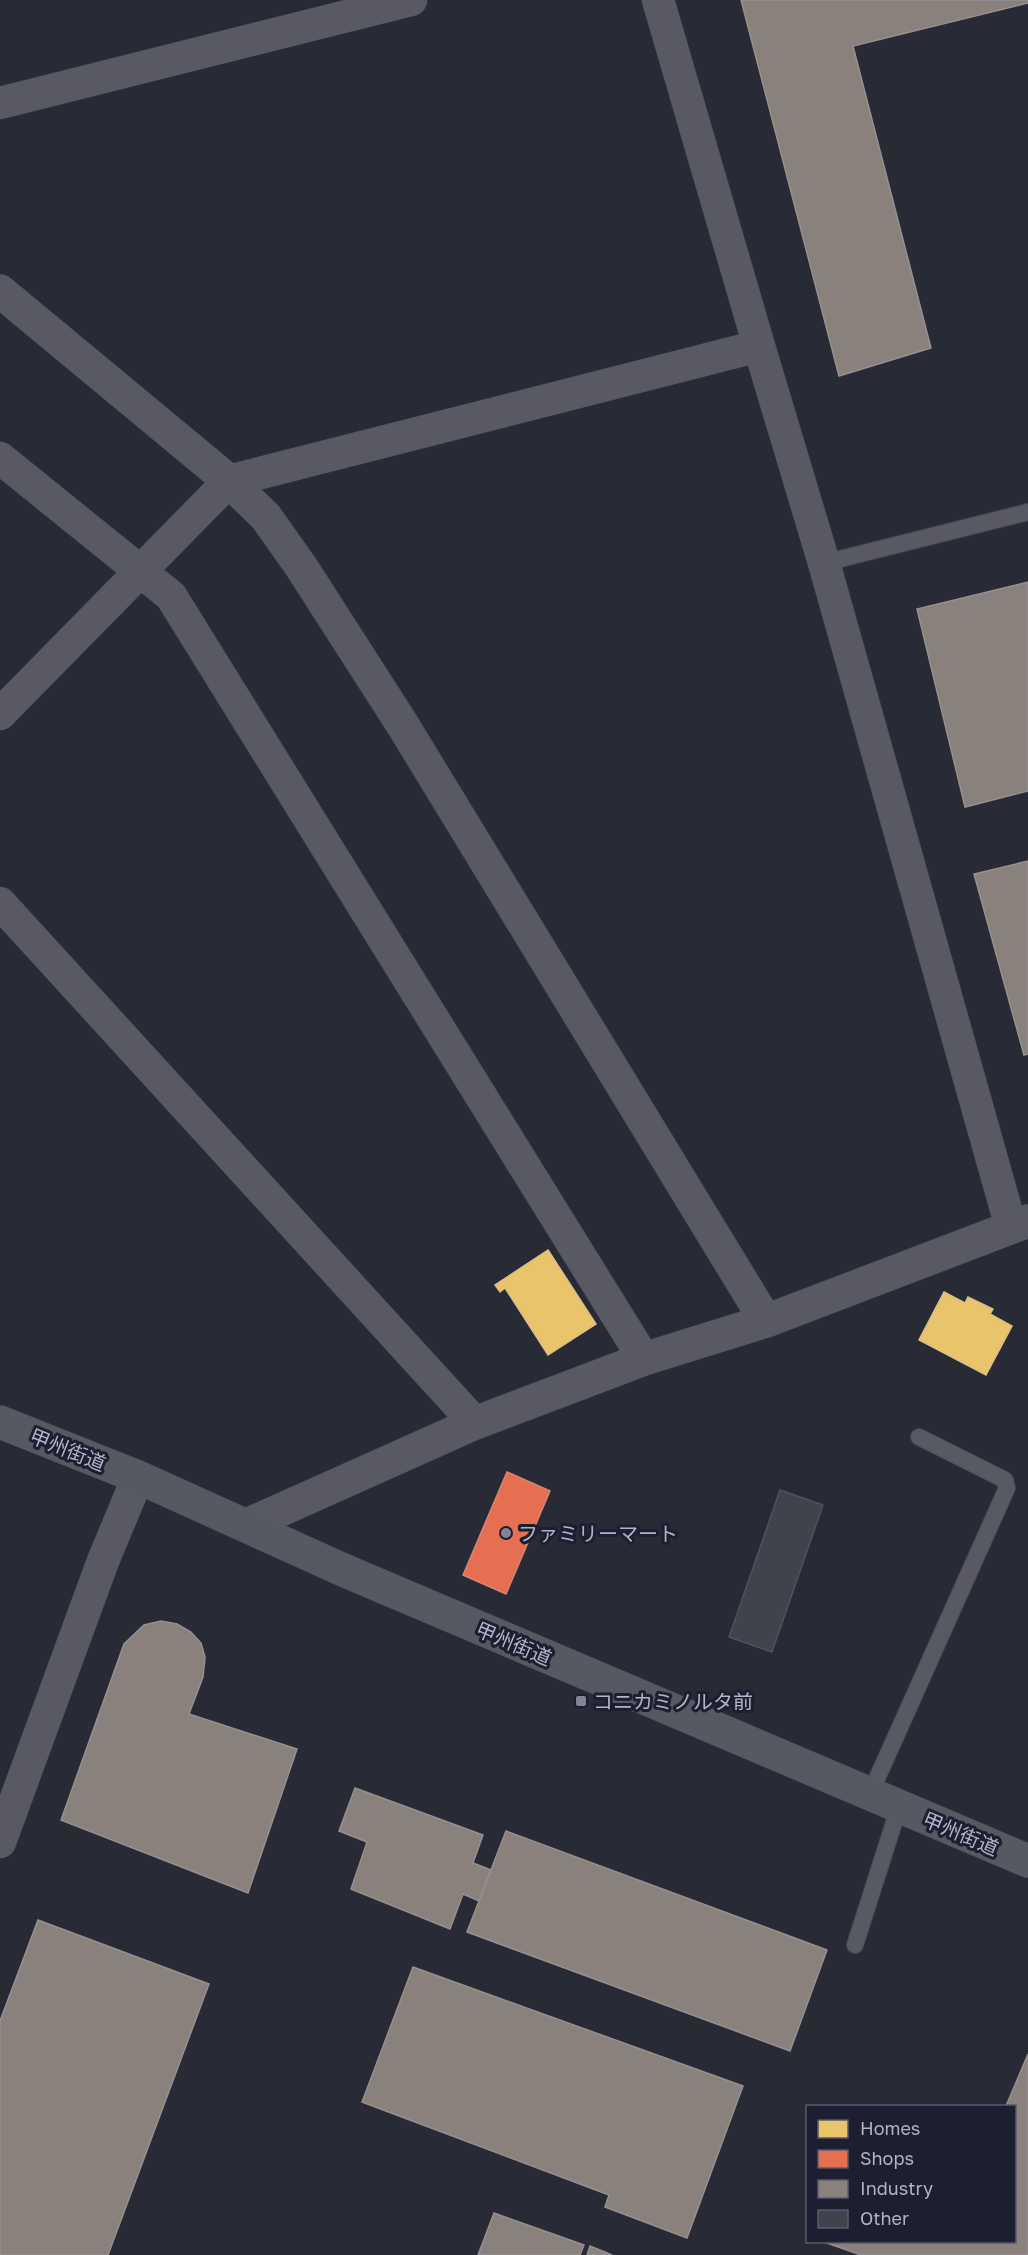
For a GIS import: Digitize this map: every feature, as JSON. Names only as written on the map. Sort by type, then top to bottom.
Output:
[{"type":"main road","name":"甲州街道","points":[[0,1422],[138,1477],[352,1574],[1028,1861]]},
{"type":"street","points":[[0,103],[411,0]]},
{"type":"street","points":[[247,1525],[475,1424],[644,1359],[766,1321],[1019,1224],[658,0]]},
{"type":"street","points":[[0,291],[229,481],[266,517],[302,568],[416,748],[766,1321]]},
{"type":"street","points":[[0,714],[229,481],[759,346]]},
{"type":"street","points":[[0,458],[171,596],[644,1359]]},
{"type":"street","points":[[0,903],[475,1424]]},
{"type":"street","points":[[0,1842],[9,1790],[138,1477]]},
{"type":"lane","points":[[824,563],[1028,512]]},
{"type":"lane","points":[[855,1946],[885,1800],[1007,1488],[1005,1480],[920,1437]]},
{"type":"building: Homes","points":[[548,1250],[596,1324],[548,1355],[505,1288],[500,1292],[495,1285]]},
{"type":"building: Homes","points":[[944,1292],[965,1303],[968,1297],[993,1309],[990,1314],[1012,1326],[986,1375],[919,1340]]},
{"type":"building: Shops","name":"ファミリーマート","points":[[507,1472],[550,1491],[506,1594],[463,1575]]},
{"type":"building: Industry","points":[[741,0],[1028,0],[1028,3],[853,46],[931,348],[839,376]]},
{"type":"building: Industry","points":[[1028,582],[1028,791],[965,807],[917,609]]},
{"type":"building: Industry","points":[[1028,861],[1028,1054],[1024,1055],[974,874]]},
{"type":"building: Industry","points":[[161,1621],[177,1624],[191,1632],[201,1643],[205,1657],[203,1677],[189,1714],[297,1749],[248,1893],[61,1820],[124,1644],[144,1625]]},
{"type":"building: Industry","points":[[355,1788],[483,1835],[473,1863],[491,1870],[479,1901],[463,1894],[450,1929],[351,1889],[367,1842],[339,1831]]},
{"type":"building: Industry","points":[[506,1831],[827,1950],[790,2051],[467,1932]]},
{"type":"building: Industry","points":[[38,1920],[209,1984],[108,2255],[0,2255],[0,2021]]},
{"type":"building: Industry","points":[[413,1967],[743,2086],[687,2238],[605,2207],[609,2195],[362,2102]]},
{"type":"building: Industry","points":[[1028,2054],[1028,2255],[861,2255],[827,2243],[1016,2243],[1016,2105],[1006,2105]]},
{"type":"building: Industry","points":[[494,2213],[584,2245],[580,2255],[478,2255]]},
{"type":"building: Industry","points":[[590,2246],[612,2255],[587,2255]]},
{"type":"building: Other","points":[[780,1490],[823,1505],[772,1652],[729,1637]]},
{"type":"place","name":"ファミリーマート","points":[[506,1533]]},
{"type":"place","name":"コニカミノルタ前","points":[[581,1701]]}]
